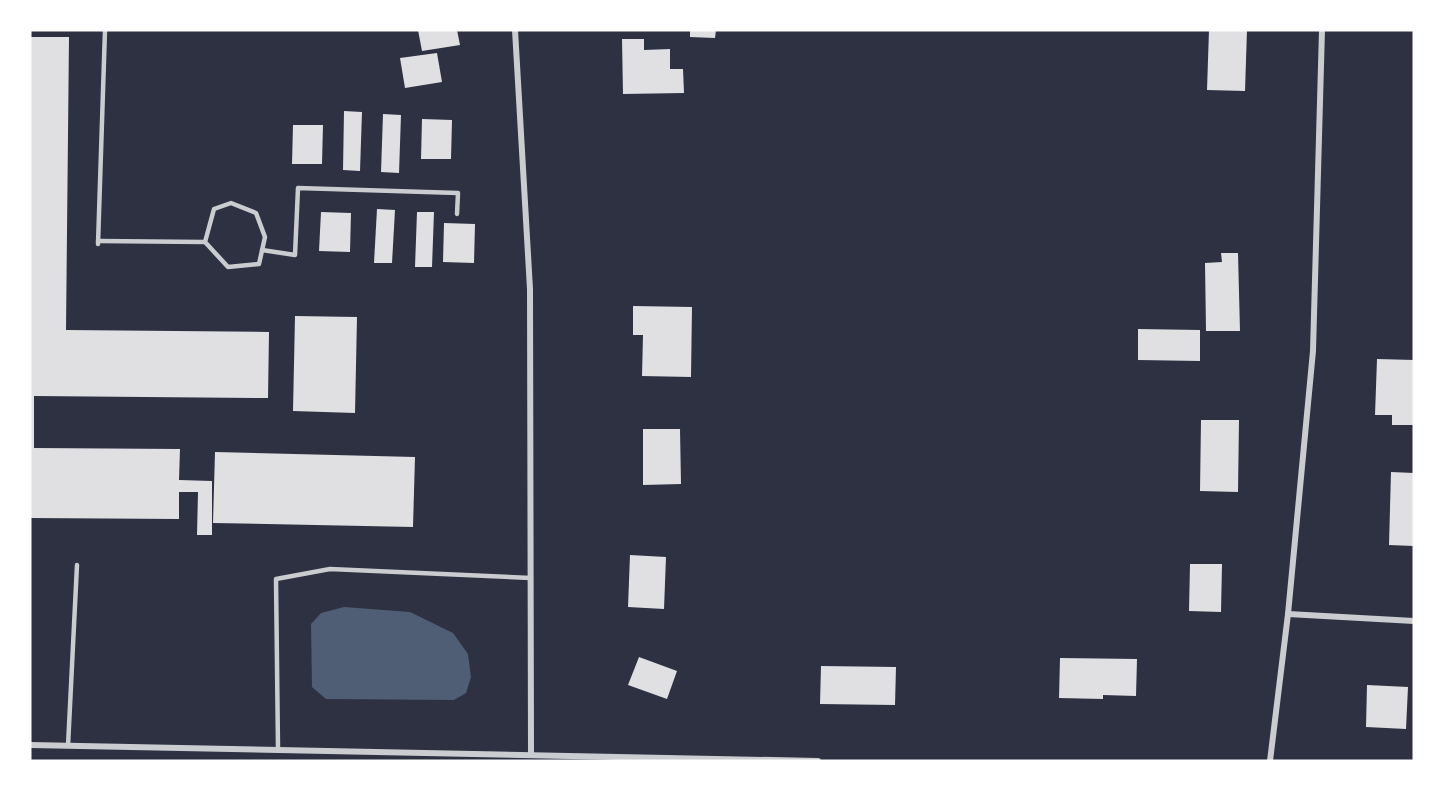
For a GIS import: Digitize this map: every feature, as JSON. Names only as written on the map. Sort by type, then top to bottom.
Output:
[{"type":"street","points":[[515,30],[530,289],[531,754]]},
{"type":"street","points":[[1270,761],[1288,614],[1313,351],[1322,30]]},
{"type":"street","points":[[1288,614],[1414,621]]},
{"type":"street","points":[[30,745],[819,761]]},
{"type":"lane","points":[[105,30],[98,243],[206,242],[228,267],[259,264],[265,237],[256,213],[231,203],[214,209],[206,242]]},
{"type":"lane","points":[[262,250],[296,255],[298,188],[458,193],[457,214]]},
{"type":"lane","points":[[68,746],[77,565]]},
{"type":"lane","points":[[278,749],[276,579],[330,569],[531,578]]},
{"type":"water","points":[[344,607],[410,612],[453,633],[468,654],[471,677],[466,693],[454,700],[326,699],[312,687],[311,624],[321,613]]},
{"type":"building","points":[[418,30],[457,30],[460,45],[422,51]]},
{"type":"building","points":[[690,30],[716,30],[715,38],[690,37]]},
{"type":"building","points":[[1209,30],[1247,30],[1245,91],[1207,90]]},
{"type":"building","points":[[30,37],[69,37],[66,330],[269,332],[268,398],[34,396],[34,448],[180,449],[179,480],[212,481],[212,535],[197,535],[198,492],[179,492],[179,519],[30,518]]},
{"type":"building","points":[[622,39],[644,39],[644,50],[670,49],[670,69],[683,69],[684,93],[623,94]]},
{"type":"building","points":[[437,53],[442,82],[405,88],[400,58]]},
{"type":"building","points":[[344,111],[362,112],[360,171],[343,170]]},
{"type":"building","points":[[383,114],[401,115],[399,173],[381,172]]},
{"type":"building","points":[[422,119],[452,120],[451,159],[421,159]]},
{"type":"building","points":[[293,125],[323,125],[322,164],[292,164]]},
{"type":"building","points":[[377,209],[395,210],[392,263],[374,263]]},
{"type":"building","points":[[321,212],[351,213],[350,252],[319,251]]},
{"type":"building","points":[[417,212],[434,212],[432,267],[415,267]]},
{"type":"building","points":[[444,223],[475,224],[474,263],[443,262]]},
{"type":"building","points":[[1221,253],[1238,253],[1240,331],[1206,331],[1205,263],[1222,262]]},
{"type":"building","points":[[633,306],[692,307],[691,377],[642,376],[643,335],[633,335]]},
{"type":"building","points":[[295,316],[357,317],[355,413],[293,411]]},
{"type":"building","points":[[1138,329],[1200,330],[1200,361],[1138,360]]},
{"type":"building","points":[[1377,359],[1414,360],[1414,425],[1392,425],[1392,415],[1375,415]]},
{"type":"building","points":[[1201,420],[1239,420],[1238,492],[1200,491]]},
{"type":"building","points":[[643,429],[680,429],[681,484],[643,485]]},
{"type":"building","points":[[215,452],[415,457],[413,527],[213,523]]},
{"type":"building","points":[[1391,472],[1414,473],[1414,546],[1389,545]]},
{"type":"building","points":[[630,555],[666,557],[664,609],[628,607]]},
{"type":"building","points":[[1190,564],[1222,564],[1221,612],[1189,611]]},
{"type":"building","points":[[639,657],[677,671],[667,699],[628,685]]},
{"type":"building","points":[[1060,658],[1137,659],[1136,696],[1103,695],[1103,699],[1059,698]]},
{"type":"building","points":[[821,666],[896,667],[895,705],[820,704]]},
{"type":"building","points":[[1367,685],[1408,687],[1406,729],[1366,727]]}]
